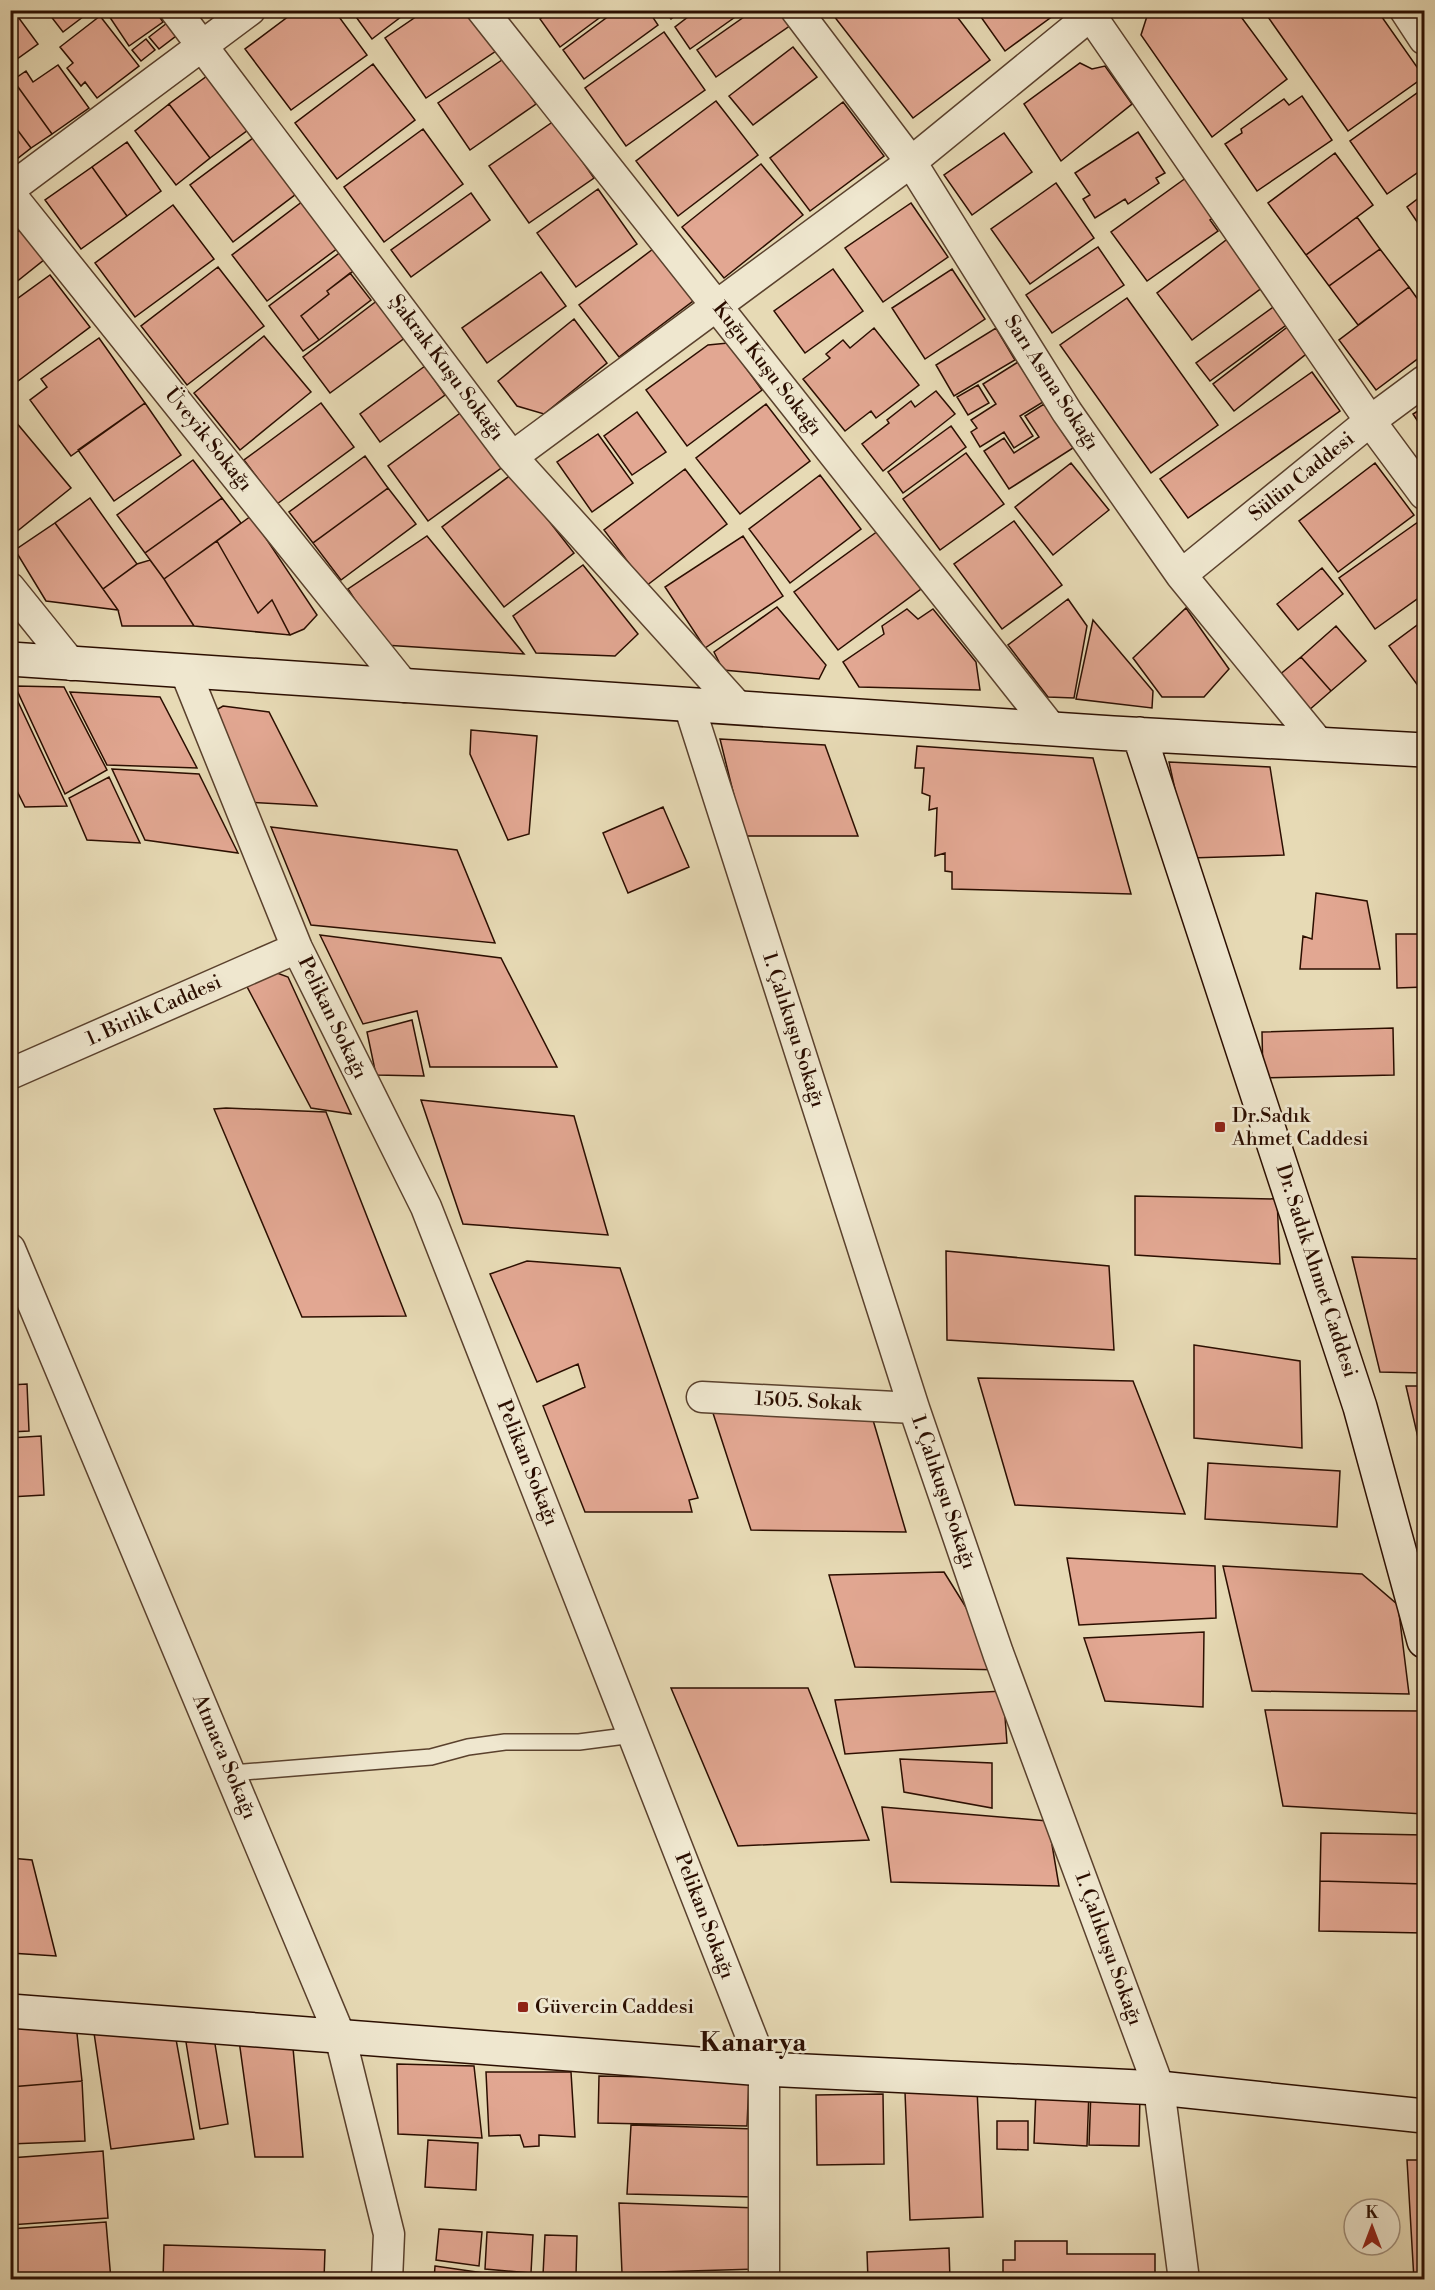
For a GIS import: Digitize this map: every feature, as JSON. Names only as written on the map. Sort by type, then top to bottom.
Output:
[{"type":"street","name":"Şakrak Kuşu Sokağı","points":[[175,10],[512,456],[739,708]]},
{"type":"street","points":[[10,189],[201,44],[250,10]]},
{"type":"street","name":"Kuğu Kuşu Sokağı","points":[[482,10],[1051,728]]},
{"type":"street","name":"Sarı Asma Sokağı","points":[[796,10],[911,162],[1067,412],[1181,575],[1320,745]]},
{"type":"street","points":[[1405,10],[1425,39]]},
{"type":"street","points":[[512,456],[911,162],[1092,12],[1370,421],[1425,494]]},
{"type":"street","name":"Üveyik Sokağı","points":[[10,194],[405,687]]},
{"type":"street","name":"Sülün Caddesi","points":[[1181,575],[1370,421],[1425,381]]},
{"type":"street","points":[[10,588],[72,665]]},
{"type":"street","points":[[10,660],[1138,734],[1425,750]]},
{"type":"street","name":"Pelikan Sokağı","points":[[186,673],[297,948],[426,1207],[764,2069],[764,2280]]},
{"type":"street","name":"1. Çalıkuşu Sokağı","points":[[689,705],[914,1408],[998,1653],[1160,2088],[1184,2280]]},
{"type":"street","name":"Dr. Sadık Ahmet Caddesi","points":[[1138,734],[1360,1407],[1425,1641]]},
{"type":"street","name":"1. Birlik Caddesi","points":[[10,1074],[297,948]]},
{"type":"street","name":"Atmaca Sokağı","points":[[10,1249],[340,2036],[389,2234],[387,2280]]},
{"type":"street","name":"1505. Sokak","points":[[702,1397],[914,1408]]},
{"type":"street","points":[[10,2011],[764,2069],[1160,2088],[1425,2116]]},
{"type":"lane","points":[[231,1773],[432,1757],[468,1747],[505,1742],[579,1742],[633,1735]]},
{"type":"building","points":[[10,10],[13,10],[38,44],[10,64]]},
{"type":"building","points":[[46,10],[92,10],[63,32]]},
{"type":"building","points":[[105,10],[155,10],[163,22],[129,46]]},
{"type":"building","points":[[297,10],[334,10],[367,55],[291,110],[245,49]]},
{"type":"building","points":[[351,10],[410,10],[372,39]]},
{"type":"building","points":[[426,10],[473,10],[499,49],[426,98],[385,38]]},
{"type":"building","points":[[552,10],[610,10],[560,47],[540,19]]},
{"type":"building","points":[[617,10],[648,10],[658,25],[584,79],[563,50]]},
{"type":"building","points":[[665,10],[683,10],[671,19]]},
{"type":"building","points":[[697,10],[745,10],[690,49],[675,27]]},
{"type":"building","points":[[754,10],[780,10],[791,25],[716,77],[697,50]]},
{"type":"building","points":[[952,10],[990,60],[913,118],[830,11]]},
{"type":"building","points":[[976,10],[1061,10],[1005,51]]},
{"type":"building","points":[[1149,10],[1236,10],[1287,79],[1212,137],[1141,35]]},
{"type":"building","points":[[1277,10],[1377,10],[1424,77],[1348,131],[1268,17]]},
{"type":"building","points":[[100,16],[139,66],[97,98],[85,82],[81,86],[67,68],[73,63],[60,47]]},
{"type":"building","points":[[167,23],[176,36],[159,49],[149,37]]},
{"type":"building","points":[[664,32],[705,90],[626,146],[585,88]]},
{"type":"building","points":[[146,39],[155,50],[141,61],[132,50]]},
{"type":"building","points":[[793,47],[817,77],[753,125],[729,96]]},
{"type":"building","points":[[505,58],[536,104],[470,150],[438,103]]},
{"type":"building","points":[[1080,63],[1092,69],[1105,66],[1132,104],[1061,161],[1024,104]]},
{"type":"building","points":[[373,64],[415,120],[337,179],[295,123]]},
{"type":"building","points":[[58,65],[89,108],[52,134],[13,80],[26,71],[33,82]]},
{"type":"building","points":[[207,76],[248,130],[210,158],[169,104]]},
{"type":"building","points":[[13,80],[52,134],[31,148],[10,120],[10,82]]},
{"type":"building","points":[[1424,88],[1424,168],[1387,194],[1350,141]]},
{"type":"building","points":[[1302,96],[1332,140],[1257,191],[1225,144],[1242,133],[1241,129],[1284,99],[1289,105]]},
{"type":"building","points":[[716,101],[758,155],[678,216],[636,161]]},
{"type":"building","points":[[843,102],[884,156],[810,211],[770,158]]},
{"type":"building","points":[[169,104],[210,158],[176,185],[135,131]]},
{"type":"building","points":[[10,120],[31,148],[13,162],[10,159]]},
{"type":"building","points":[[554,121],[594,178],[529,223],[489,166]]},
{"type":"building","points":[[423,129],[463,184],[384,242],[344,187]]},
{"type":"building","points":[[1138,132],[1165,173],[1156,178],[1159,183],[1128,204],[1125,199],[1095,218],[1083,199],[1090,195],[1075,173]]},
{"type":"building","points":[[1004,133],[1032,172],[972,215],[944,175]]},
{"type":"building","points":[[257,135],[300,191],[233,242],[190,185]]},
{"type":"building","points":[[127,142],[161,191],[127,216],[92,167]]},
{"type":"building","points":[[1335,153],[1373,205],[1306,255],[1268,203]]},
{"type":"building","points":[[761,164],[803,215],[724,278],[682,227]]},
{"type":"building","points":[[92,167],[127,216],[81,249],[45,200]]},
{"type":"building","points":[[1190,175],[1218,215],[1210,220],[1218,231],[1147,281],[1111,232]]},
{"type":"building","points":[[1056,183],[1094,238],[1030,284],[991,229]]},
{"type":"building","points":[[598,189],[637,244],[576,287],[537,233]]},
{"type":"building","points":[[471,193],[490,220],[411,277],[391,250]]},
{"type":"building","points":[[1424,194],[1424,232],[1407,207]]},
{"type":"building","points":[[307,198],[342,245],[267,301],[232,255]]},
{"type":"building","points":[[911,203],[948,257],[883,302],[845,248]]},
{"type":"building","points":[[173,205],[214,259],[135,317],[95,263]]},
{"type":"building","points":[[1357,217],[1380,249],[1329,286],[1306,255]]},
{"type":"building","points":[[10,230],[25,232],[45,259],[10,287]]},
{"type":"building","points":[[1230,237],[1267,284],[1192,340],[1157,293]]},
{"type":"building","points":[[657,246],[697,298],[619,357],[579,305]]},
{"type":"building","points":[[1098,247],[1124,285],[1052,333],[1026,295]]},
{"type":"building","points":[[1380,249],[1409,287],[1358,325],[1329,286]]},
{"type":"building","points":[[342,251],[356,269],[327,291],[329,294],[301,316],[319,340],[303,351],[269,306]]},
{"type":"building","points":[[218,267],[264,326],[187,385],[141,326]]},
{"type":"building","points":[[833,269],[863,311],[805,353],[774,311]]},
{"type":"building","points":[[952,269],[985,319],[925,359],[892,308]]},
{"type":"building","points":[[541,272],[566,306],[487,363],[462,328]]},
{"type":"building","points":[[350,273],[371,300],[319,340],[301,316],[329,294],[327,291]]},
{"type":"building","points":[[50,275],[90,327],[18,381],[10,371],[10,304]]},
{"type":"building","points":[[1409,287],[1424,308],[1424,354],[1376,390],[1339,340]]},
{"type":"building","points":[[1127,298],[1218,425],[1151,473],[1060,345]]},
{"type":"building","points":[[378,300],[406,337],[330,393],[303,357]]},
{"type":"building","points":[[1276,305],[1289,323],[1210,381],[1196,363]]},
{"type":"building","points":[[574,319],[607,363],[544,414],[517,406],[498,381]]},
{"type":"building","points":[[1290,325],[1310,351],[1234,411],[1213,384]]},
{"type":"building","points":[[874,328],[919,385],[876,418],[871,411],[845,431],[803,379],[830,358],[826,354],[843,340],[850,348]]},
{"type":"building","points":[[996,328],[1015,360],[954,396],[936,365]]},
{"type":"building","points":[[264,336],[311,392],[240,450],[194,393]]},
{"type":"building","points":[[99,338],[145,403],[71,456],[30,400],[47,387],[41,379]]},
{"type":"building","points":[[728,343],[762,390],[687,446],[646,390],[708,345]]},
{"type":"building","points":[[1018,362],[1043,402],[1020,416],[1033,436],[1014,448],[1004,432],[980,447],[971,432],[977,428],[971,420],[996,404],[983,384]]},
{"type":"building","points":[[425,366],[445,395],[380,442],[360,414]]},
{"type":"building","points":[[1312,372],[1340,411],[1188,518],[1160,479]]},
{"type":"building","points":[[978,385],[989,403],[968,415],[957,397]]},
{"type":"building","points":[[936,391],[955,414],[883,471],[862,444],[889,423],[887,420],[911,401],[915,407]]},
{"type":"building","points":[[145,403],[181,455],[114,501],[78,450]]},
{"type":"building","points":[[321,403],[354,447],[277,504],[244,460]]},
{"type":"building","points":[[766,404],[810,461],[740,514],[696,458]]},
{"type":"building","points":[[1044,404],[1073,448],[1009,489],[984,451],[1004,438],[1014,453],[1039,437],[1025,416]]},
{"type":"building","points":[[1424,407],[1424,431],[1413,414]]},
{"type":"building","points":[[463,411],[504,466],[428,521],[388,466]]},
{"type":"building","points":[[637,412],[666,452],[632,475],[604,436]]},
{"type":"building","points":[[10,415],[71,488],[10,537]]},
{"type":"building","points":[[951,426],[966,447],[903,493],[888,472]]},
{"type":"building","points":[[598,434],[633,483],[592,512],[557,462]]},
{"type":"building","points":[[966,453],[1004,504],[940,550],[903,499]]},
{"type":"building","points":[[365,456],[388,488],[313,543],[289,512]]},
{"type":"building","points":[[193,460],[222,498],[145,553],[117,515]]},
{"type":"building","points":[[1071,463],[1109,510],[1053,555],[1015,507]]},
{"type":"building","points":[[1375,463],[1414,515],[1338,572],[1299,521]]},
{"type":"building","points":[[685,469],[727,524],[646,586],[604,530]]},
{"type":"building","points":[[512,474],[574,553],[504,607],[442,527]]},
{"type":"building","points":[[820,475],[861,529],[790,583],[749,529]]},
{"type":"building","points":[[388,488],[416,524],[341,580],[313,543]]},
{"type":"building","points":[[90,498],[137,564],[103,589],[55,523]]},
{"type":"building","points":[[222,498],[241,523],[164,579],[145,553]]},
{"type":"building","points":[[251,516],[317,615],[304,629],[290,635],[272,600],[258,613],[217,541]]},
{"type":"building","points":[[1014,521],[1062,585],[1002,629],[954,564]]},
{"type":"building","points":[[1418,522],[1424,531],[1424,594],[1375,629],[1339,578]]},
{"type":"building","points":[[55,523],[118,610],[46,601],[15,550]]},
{"type":"building","points":[[878,531],[921,589],[838,650],[794,592]]},
{"type":"building","points":[[427,536],[524,654],[384,645],[348,589]]},
{"type":"building","points":[[743,536],[783,596],[705,648],[665,587]]},
{"type":"building","points":[[217,541],[258,613],[272,600],[290,635],[194,626],[164,579]]},
{"type":"building","points":[[150,560],[194,626],[122,626],[118,610],[103,589],[137,564]]},
{"type":"building","points":[[583,565],[638,634],[615,656],[536,653],[513,616]]},
{"type":"building","points":[[1322,568],[1343,594],[1298,630],[1277,604]]},
{"type":"building","points":[[1068,599],[1087,626],[1074,698],[1048,697],[1008,645]]},
{"type":"building","points":[[777,607],[826,665],[819,679],[723,670],[714,652]]},
{"type":"building","points":[[1186,608],[1229,669],[1204,697],[1162,697],[1133,658]]},
{"type":"building","points":[[907,609],[918,619],[933,609],[976,662],[980,690],[859,687],[843,662],[884,634],[882,626]]},
{"type":"building","points":[[1093,620],[1153,691],[1152,708],[1076,699]]},
{"type":"building","points":[[1424,620],[1424,694],[1389,646]]},
{"type":"building","points":[[1336,626],[1366,661],[1331,691],[1301,657]]},
{"type":"building","points":[[1301,657],[1331,691],[1308,711],[1278,676]]},
{"type":"building","points":[[15,686],[64,687],[107,770],[65,794]]},
{"type":"building","points":[[10,689],[67,806],[25,807],[10,777]]},
{"type":"building","points":[[70,692],[160,697],[197,768],[107,765]]},
{"type":"building","points":[[223,706],[269,712],[317,806],[247,802],[211,713]]},
{"type":"building","points":[[471,730],[537,736],[529,834],[508,840],[470,754]]},
{"type":"building","points":[[720,739],[825,745],[858,836],[744,836]]},
{"type":"building","points":[[917,746],[1093,758],[1131,894],[952,889],[952,872],[945,871],[945,853],[935,856],[937,808],[929,810],[930,796],[922,793],[924,768],[915,768]]},
{"type":"building","points":[[1169,762],[1270,767],[1284,855],[1190,858]]},
{"type":"building","points":[[112,769],[199,774],[238,853],[145,840]]},
{"type":"building","points":[[109,777],[140,843],[87,840],[69,798]]},
{"type":"building","points":[[663,807],[689,867],[628,893],[603,833]]},
{"type":"building","points":[[271,827],[457,850],[495,943],[311,925]]},
{"type":"building","points":[[1316,893],[1367,901],[1380,969],[1300,969],[1303,936],[1312,939]]},
{"type":"building","points":[[1396,934],[1424,934],[1424,987],[1397,988]]},
{"type":"building","points":[[320,935],[501,958],[557,1067],[430,1067],[417,1011],[363,1024]]},
{"type":"building","points":[[269,970],[288,977],[351,1114],[311,1108],[244,981]]},
{"type":"building","points":[[412,1020],[424,1076],[376,1075],[367,1032]]},
{"type":"building","points":[[1393,1028],[1394,1075],[1263,1078],[1262,1032]]},
{"type":"building","points":[[1418,1078],[1424,1078],[1424,1121],[1418,1121]]},
{"type":"building","points":[[421,1100],[574,1116],[608,1235],[463,1224]]},
{"type":"building","points":[[214,1109],[326,1112],[406,1316],[302,1317]]},
{"type":"building","points":[[1135,1196],[1277,1199],[1280,1264],[1135,1255]]},
{"type":"building","points":[[946,1251],[1109,1266],[1114,1350],[947,1340]]},
{"type":"building","points":[[1352,1257],[1424,1259],[1424,1373],[1380,1372]]},
{"type":"building","points":[[527,1261],[620,1268],[698,1498],[689,1500],[692,1512],[585,1512],[543,1406],[585,1387],[578,1364],[537,1382],[490,1274]]},
{"type":"building","points":[[1194,1345],[1300,1361],[1302,1448],[1194,1438]]},
{"type":"building","points":[[978,1378],[1133,1381],[1185,1514],[1015,1505]]},
{"type":"building","points":[[27,1384],[29,1431],[10,1432],[10,1385]]},
{"type":"building","points":[[1406,1386],[1424,1386],[1424,1442],[1419,1442]]},
{"type":"building","points":[[712,1410],[873,1420],[906,1532],[751,1530]]},
{"type":"building","points":[[41,1436],[44,1495],[10,1497],[10,1438]]},
{"type":"building","points":[[1208,1463],[1340,1471],[1337,1527],[1205,1519]]},
{"type":"building","points":[[1067,1558],[1215,1566],[1216,1618],[1079,1625]]},
{"type":"building","points":[[1223,1566],[1362,1574],[1398,1605],[1409,1694],[1252,1691]]},
{"type":"building","points":[[944,1572],[1005,1670],[855,1667],[829,1575]]},
{"type":"building","points":[[1204,1632],[1203,1707],[1105,1701],[1084,1638]]},
{"type":"building","points":[[671,1688],[808,1688],[869,1840],[738,1846]]},
{"type":"building","points":[[1003,1691],[1007,1743],[845,1754],[835,1700]]},
{"type":"building","points":[[1265,1710],[1422,1711],[1424,1814],[1283,1806]]},
{"type":"building","points":[[900,1759],[992,1763],[992,1808],[904,1792]]},
{"type":"building","points":[[882,1807],[1048,1821],[1059,1886],[891,1882]]},
{"type":"building","points":[[1321,1833],[1424,1835],[1424,1884],[1320,1881]]},
{"type":"building","points":[[10,1858],[32,1860],[56,1956],[10,1953]]},
{"type":"building","points":[[1320,1881],[1424,1884],[1424,1933],[1319,1931]]},
{"type":"building","points":[[10,2020],[76,2024],[82,2081],[10,2087]]},
{"type":"building","points":[[93,2026],[174,2028],[194,2139],[111,2149]]},
{"type":"building","points":[[238,2033],[292,2037],[303,2157],[255,2157]]},
{"type":"building","points":[[214,2038],[228,2124],[200,2129],[186,2042]]},
{"type":"building","points":[[397,2064],[474,2066],[482,2138],[398,2134]]},
{"type":"building","points":[[486,2072],[571,2072],[575,2137],[539,2135],[539,2146],[524,2147],[520,2135],[489,2136]]},
{"type":"building","points":[[599,2076],[749,2079],[747,2126],[598,2123]]},
{"type":"building","points":[[82,2081],[85,2141],[10,2144],[10,2087]]},
{"type":"building","points":[[977,2089],[983,2217],[910,2220],[905,2092]]},
{"type":"building","points":[[1036,2089],[1089,2091],[1087,2146],[1034,2143]]},
{"type":"building","points":[[1091,2091],[1140,2092],[1139,2146],[1089,2145]]},
{"type":"building","points":[[883,2094],[884,2164],[817,2165],[816,2095]]},
{"type":"building","points":[[997,2121],[1028,2121],[1028,2150],[997,2149]]},
{"type":"building","points":[[631,2125],[755,2129],[755,2197],[627,2194]]},
{"type":"building","points":[[428,2140],[478,2143],[476,2190],[425,2187]]},
{"type":"building","points":[[103,2151],[108,2218],[10,2225],[10,2158]]},
{"type":"building","points":[[1407,2160],[1424,2160],[1424,2280],[1414,2280]]},
{"type":"building","points":[[619,2203],[757,2208],[757,2269],[622,2273]]},
{"type":"building","points":[[106,2222],[111,2280],[10,2280],[10,2229]]},
{"type":"building","points":[[439,2229],[482,2232],[479,2266],[436,2260]]},
{"type":"building","points":[[487,2232],[533,2235],[531,2273],[485,2269]]},
{"type":"building","points":[[545,2235],[577,2236],[576,2276],[543,2275]]},
{"type":"building","points":[[1015,2241],[1067,2241],[1067,2254],[1155,2254],[1155,2280],[1003,2280],[1003,2260],[1015,2260]]},
{"type":"building","points":[[164,2245],[325,2250],[324,2280],[163,2280]]},
{"type":"building","points":[[949,2248],[950,2280],[868,2280],[867,2252]]},
{"type":"building","points":[[435,2266],[525,2279],[525,2280],[434,2280]]},
{"type":"place","name":"Dr.Sadık Ahmet Caddesi","points":[[1220,1127]]},
{"type":"place","name":"Güvercin Caddesi","points":[[523,2007]]},
{"type":"district","name":"Kanarya","points":[[753,2043]]}]
